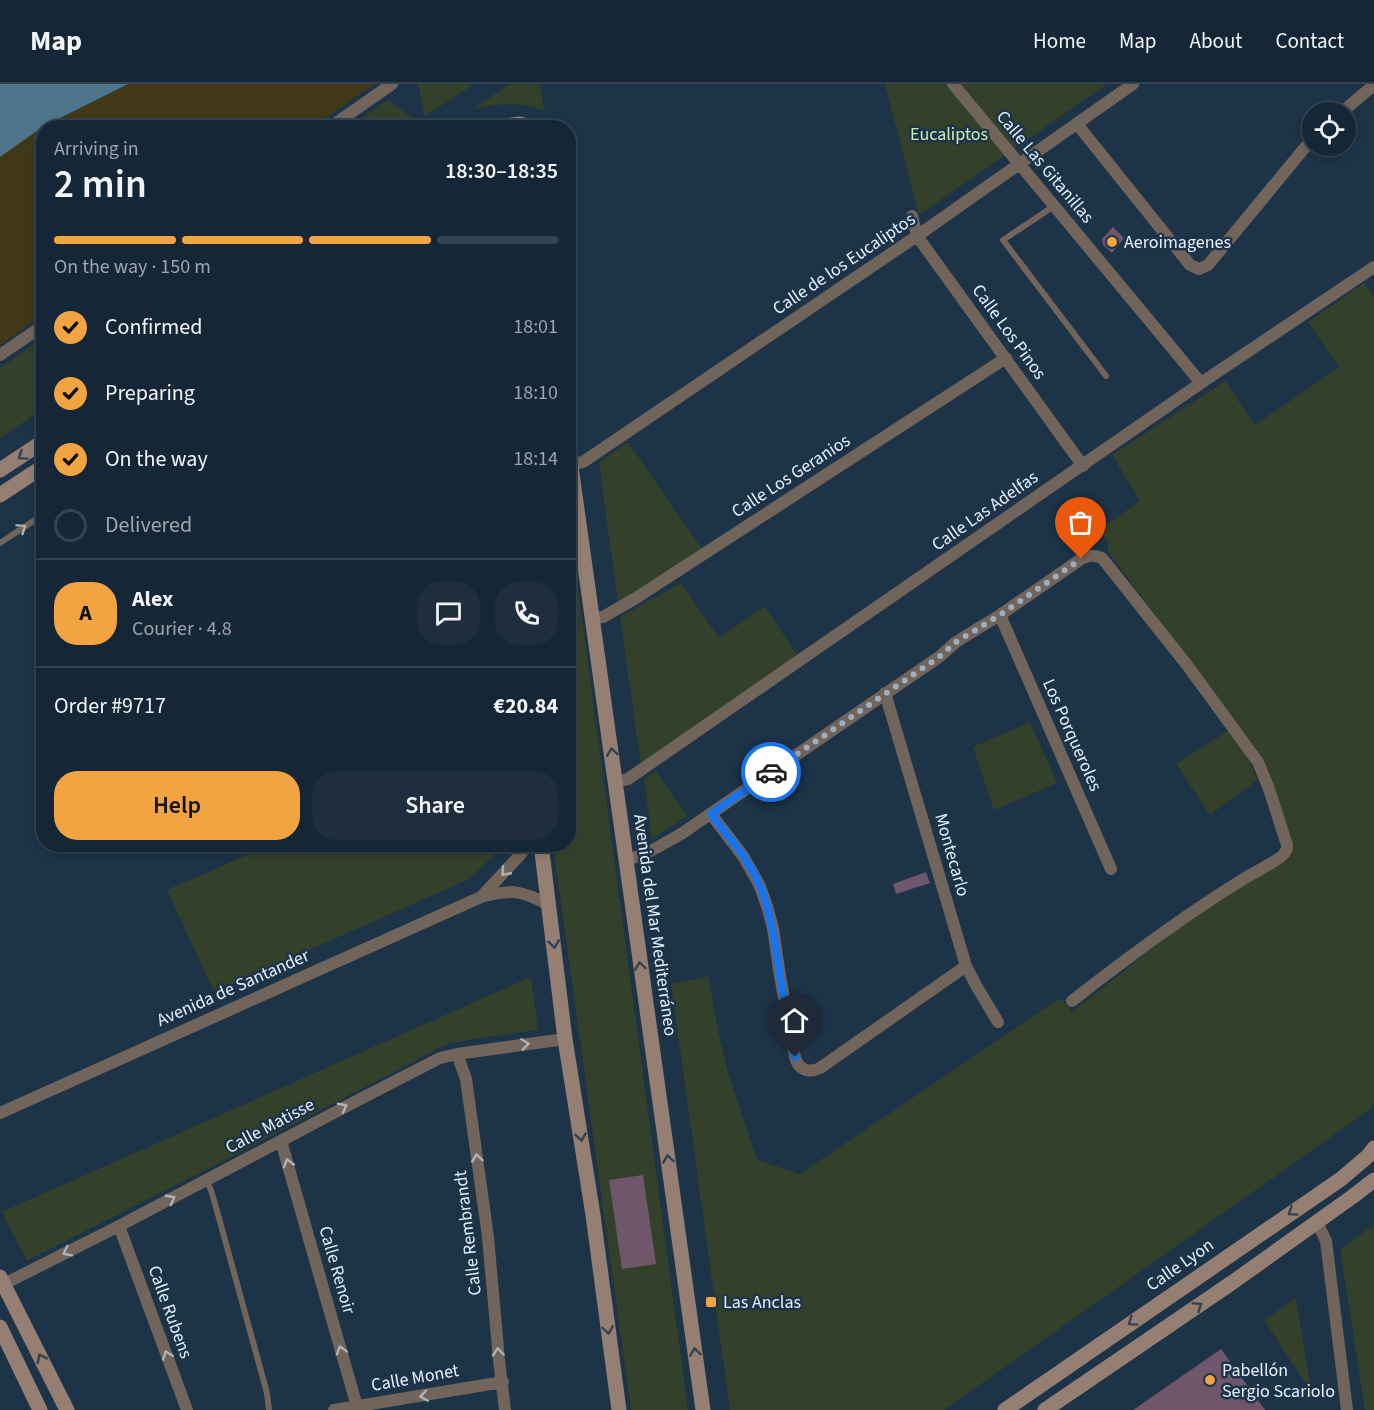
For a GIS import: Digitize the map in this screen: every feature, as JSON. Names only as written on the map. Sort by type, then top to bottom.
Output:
[{"type":"street","points":[[340,120],[392,84]]},
{"type":"street","name":"Calle Las Gitanillas","points":[[953,84],[1201,383]]},
{"type":"street","name":"Calle de los Eucaliptos","points":[[576,463],[583,462],[917,236],[1132,84]]},
{"type":"street","points":[[1354,102],[1374,85]]},
{"type":"street","points":[[1077,124],[1190,265],[1199,268],[1208,265],[1302,152]]},
{"type":"street","name":"Calle Los Pinos","points":[[912,216],[917,236],[1083,466]]},
{"type":"street","name":"Calle Las Adelfas","points":[[616,782],[638,773],[1201,383],[1374,267]]},
{"type":"street","points":[[0,355],[36,330]]},
{"type":"street","name":"Calle Los Geranios","points":[[592,618],[603,617],[636,598],[1006,357]]},
{"type":"street","points":[[0,470],[36,446]]},
{"type":"street","points":[[0,495],[36,471]]},
{"type":"street","name":"Avenida del Mar Mediterráneo","points":[[576,501],[703,1410]]},
{"type":"street","points":[[626,860],[649,853],[711,814],[939,657],[956,642],[1000,615],[1081,559],[1088,556],[1102,558],[1187,665],[1258,762],[1287,840],[1286,850],[1281,858],[1235,884],[1165,930],[1072,1001]]},
{"type":"street","name":"Los Porqueroles","points":[[1000,615],[1111,869]]},
{"type":"street","name":"Montecarlo","points":[[885,693],[966,966],[998,1022]]},
{"type":"street","points":[[711,814],[743,856],[759,884],[773,928],[796,1062],[804,1070],[820,1068],[966,966]]},
{"type":"street","name":"Avenida de Santander","points":[[481,897],[522,852]]},
{"type":"street","points":[[543,852],[566,1039],[620,1410]]},
{"type":"street","name":"Avenida de Santander","points":[[0,1113],[481,897],[511,891],[525,893],[549,905]]},
{"type":"street","name":"Calle Matisse","points":[[2,1281],[119,1226],[440,1058],[566,1039]]},
{"type":"street","name":"Calle Rembrandt","points":[[457,1054],[466,1079],[488,1237],[505,1410]]},
{"type":"street","name":"Calle Renoir","points":[[281,1141],[357,1408]]},
{"type":"street","name":"Calle Lyon","points":[[1005,1410],[1341,1179],[1374,1148]]},
{"type":"street","points":[[1046,1410],[1233,1282],[1374,1180]]},
{"type":"street","points":[[1317,1222],[1326,1241],[1347,1410]]},
{"type":"street","name":"Calle Rubens","points":[[119,1226],[187,1410]]},
{"type":"street","points":[[2,1281],[67,1410]]},
{"type":"street","points":[[0,1327],[36,1408]]},
{"type":"street","name":"Calle Monet","points":[[334,1410],[357,1408],[502,1382]]},
{"type":"lane","points":[[1054,206],[1003,240],[1106,376]]},
{"type":"lane","points":[[0,543],[36,519]]},
{"type":"lane","points":[[206,1180],[219,1218],[267,1394],[269,1410]]},
{"type":"green space","points":[[418,84],[474,84],[425,116]]},
{"type":"green space","points":[[510,84],[540,84],[544,110],[509,104],[473,109]]},
{"type":"green space","name":"Eucaliptos","points":[[885,84],[1107,84],[919,215]]},
{"type":"green space","points":[[388,100],[415,120],[359,120]]},
{"type":"green space","points":[[1364,283],[1374,297],[1374,1102],[1372,1108],[944,1410],[730,1410],[671,984],[708,976],[728,1073],[757,1160],[800,1174],[1060,998],[1072,1012],[1178,928],[1243,882],[1289,859],[1291,847],[1264,759],[1108,552],[1108,542],[1099,530],[1140,501],[1112,455],[1225,381],[1255,425],[1339,367],[1308,322]]},
{"type":"green space","points":[[36,343],[36,414],[0,438],[0,368]]},
{"type":"green space","points":[[628,442],[702,549],[618,604],[599,462]]},
{"type":"green space","points":[[576,574],[688,1410],[631,1410],[554,852],[576,852]]},
{"type":"green space","points":[[681,583],[719,638],[765,606],[798,657],[641,765],[620,617]]},
{"type":"green space","points":[[1030,722],[1057,783],[994,810],[973,747]]},
{"type":"green space","points":[[1228,731],[1247,756],[1257,780],[1210,815],[1176,764]]},
{"type":"green space","points":[[656,771],[687,816],[652,839],[644,779]]},
{"type":"green space","points":[[254,852],[498,852],[469,879],[214,992],[167,890]]},
{"type":"green space","points":[[531,977],[538,1030],[449,1043],[27,1261],[2,1212]]},
{"type":"green space","points":[[1374,1225],[1374,1410],[1365,1410],[1340,1249]]},
{"type":"green space","points":[[1296,1298],[1312,1393],[1264,1320]]},
{"type":"sand","points":[[128,84],[374,84],[323,120],[56,120]]},
{"type":"sand","points":[[36,132],[36,320],[0,345],[0,157]]},
{"type":"water","points":[[0,84],[128,84],[56,120],[36,120],[36,132],[0,157]]},
{"type":"building","name":"Aeroimagenes","points":[[1113,227],[1124,238],[1112,253],[1103,245],[1102,239]]},
{"type":"building","points":[[926,872],[930,883],[896,894],[893,884]]},
{"type":"building","points":[[643,1175],[656,1264],[622,1269],[609,1180]]},
{"type":"building","name":"Pabellón Sergio Scariolo","points":[[1221,1349],[1265,1410],[1133,1410]]},
{"type":"way so far","points":[[771,772],[939,657],[956,642],[1000,615],[1081,559]]},
{"type":"place","name":"Aeroimagenes","points":[[1112,242]]},
{"type":"place","name":"Las Anclas","points":[[711,1302]]},
{"type":"place","name":"Pabellón Sergio Scariolo","points":[[1210,1380]]},
{"type":"route","points":[[771,772],[711,814],[743,856],[759,884],[767,906],[773,928],[795,1057]]}]
